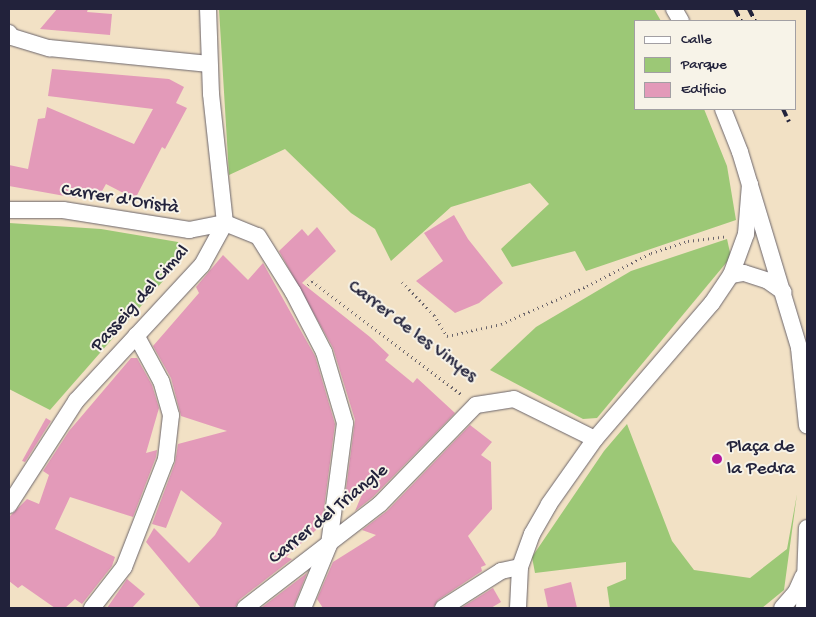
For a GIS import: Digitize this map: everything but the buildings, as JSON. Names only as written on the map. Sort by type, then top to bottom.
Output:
[{"type":"street","points":[[208,9],[209,64],[225,223],[258,236],[296,297],[324,352],[345,423],[329,545],[303,608]]},
{"type":"street","points":[[674,9],[680,20]]},
{"type":"street","points":[[9,33],[12,37],[49,48],[209,64]]},
{"type":"street","points":[[723,110],[750,184],[784,292],[799,348],[807,426]]},
{"type":"street","points":[[518,608],[520,567],[532,534],[549,504],[595,439],[712,303],[731,275],[746,234],[750,184]]},
{"type":"street","name":"Carrer d'Oristà","points":[[9,210],[63,210],[189,230],[225,223]]},
{"type":"street","name":"Passeig del Cimal","points":[[9,505],[76,401],[202,265],[225,223]]},
{"type":"street","points":[[746,234],[769,246]]},
{"type":"street","points":[[731,275],[744,273],[768,280],[784,292]]},
{"type":"street","points":[[92,608],[124,567],[166,459],[171,415],[161,381],[136,335]]},
{"type":"street","name":"Carrer de les Vinyes","points":[[476,405],[514,399],[595,439]]},
{"type":"street","name":"Carrer del Triangle","points":[[244,608],[329,545],[380,504],[476,405]]},
{"type":"street","points":[[804,608],[807,528]]},
{"type":"street","points":[[443,608],[501,571],[520,567]]},
{"type":"street","points":[[782,608],[796,592],[804,574]]},
{"type":"path","points":[[402,282],[434,315],[447,336],[501,324],[587,286],[651,253],[688,242],[746,234]]},
{"type":"path","name":"Carrer de les Vinyes","points":[[296,297],[312,281],[476,405]]},
{"type":"green space","points":[[219,9],[654,9],[660,20],[634,20],[634,110],[704,110],[727,166],[736,220],[586,271],[575,251],[512,267],[501,249],[549,204],[530,183],[451,207],[391,261],[375,229],[351,213],[285,149],[229,175]]},
{"type":"green space","points":[[9,223],[101,229],[178,242],[184,257],[50,410],[9,389]]},
{"type":"green space","points":[[727,239],[731,257],[597,418],[583,419],[490,370],[536,327],[631,271]]},
{"type":"green space","points":[[627,424],[672,541],[694,570],[750,578],[787,549],[797,494],[784,590],[762,608],[610,608],[607,587],[626,579],[626,562],[535,573],[532,557],[604,451]]},
{"type":"railway","points":[[735,9],[740,20]]},
{"type":"railway","points":[[749,9],[754,20]]},
{"type":"railway","points":[[783,110],[789,122]]},
{"type":"place","name":"Plaça de la Pedra","points":[[717,459]]}]
